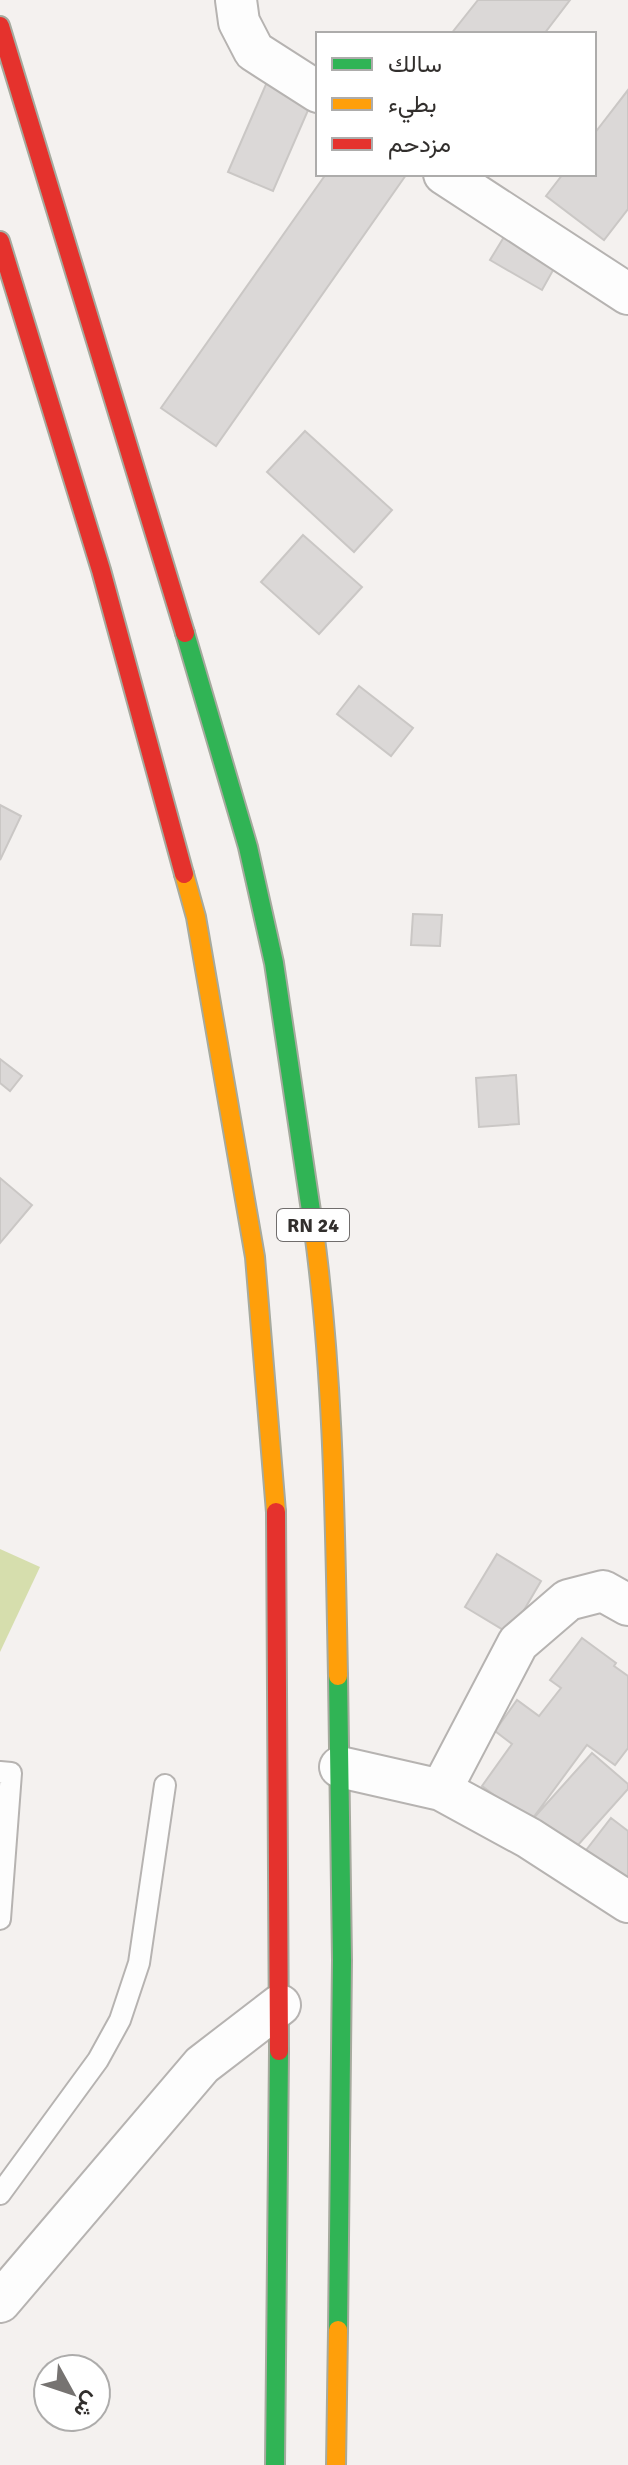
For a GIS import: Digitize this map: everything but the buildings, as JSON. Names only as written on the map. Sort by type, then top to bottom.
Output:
[{"type":"highway","name":"RN 24","points":[[0,26],[248,847],[274,963],[297,1107],[325,1313],[335,1498],[342,1960],[336,2465]]},
{"type":"highway","name":"RN 24","points":[[0,241],[101,570],[196,917],[255,1257],[276,1494],[280,2005],[275,2465]]},
{"type":"street","points":[[236,0],[239,22],[254,51],[316,91]]},
{"type":"street","points":[[447,176],[628,294]]},
{"type":"street","points":[[441,1790],[518,1643],[568,1600],[603,1591],[628,1605]]},
{"type":"street","points":[[340,1767],[441,1790],[529,1838],[628,1902]]},
{"type":"street","points":[[0,2302],[202,2065],[280,2005]]},
{"type":"lane","points":[[0,1772],[11,1773],[0,1919]]},
{"type":"lane","points":[[0,2194],[98,2060],[120,2020],[139,1963],[165,1785]]},
{"type":"green space","points":[[0,1549],[40,1567],[0,1652]]},
{"type":"traffic: fast","points":[[185,633],[248,847],[274,963],[314,1231]]},
{"type":"traffic: fast","points":[[338,1676],[342,1960],[338,2330]]},
{"type":"traffic: fast","points":[[275,2465],[279,2051]]},
{"type":"traffic: slow","points":[[184,874],[196,917],[255,1257],[276,1512]]},
{"type":"traffic: slow","points":[[314,1231],[330,1398],[338,1676]]},
{"type":"traffic: slow","points":[[336,2465],[338,2330]]},
{"type":"traffic: jam","points":[[0,26],[185,633]]},
{"type":"traffic: jam","points":[[0,241],[101,570],[184,874]]},
{"type":"traffic: jam","points":[[276,1512],[279,2051]]}]
